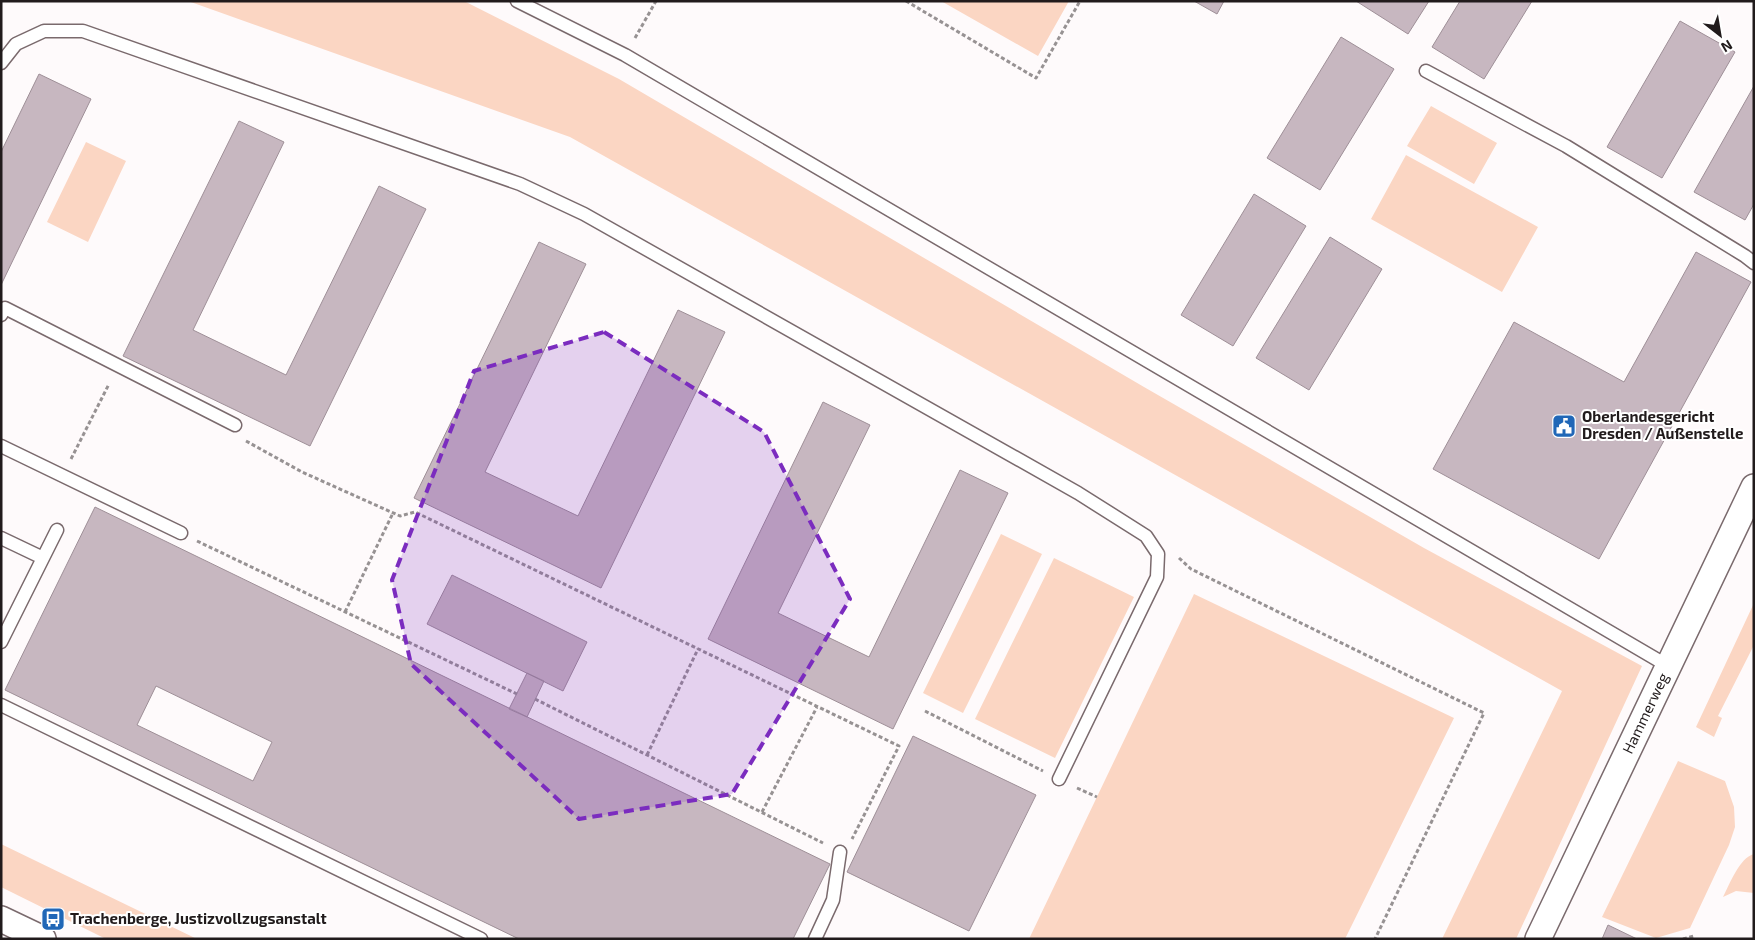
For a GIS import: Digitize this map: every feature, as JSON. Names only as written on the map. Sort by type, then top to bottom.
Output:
[{"type":"street","name":"Hammerweg","points":[[1538,939],[1754,487]]},
{"type":"street","points":[[1,919],[43,939]]},
{"type":"lane","points":[[517,1],[625,56],[1668,666]]},
{"type":"lane","points":[[1,62],[16,44],[44,32],[82,31],[520,184],[584,214],[1069,488],[1146,536],[1158,554],[1157,577],[1059,779]]},
{"type":"lane","points":[[1426,71],[1566,146],[1754,263]]},
{"type":"lane","points":[[1,315],[5,308],[235,425]]},
{"type":"lane","points":[[1,446],[181,533]]},
{"type":"lane","points":[[1,642],[57,530]]},
{"type":"lane","points":[[1,538],[43,558]]},
{"type":"lane","points":[[1,705],[480,939]]},
{"type":"lane","points":[[815,939],[833,900],[840,852]]},
{"type":"path","points":[[625,56],[656,1]]},
{"type":"path","points":[[906,1],[1036,78],[1080,1]]},
{"type":"path","points":[[63,476],[118,365]]},
{"type":"path","points":[[235,425],[234,434],[302,472],[400,516],[415,512],[899,746],[844,854],[535,699]]},
{"type":"path","points":[[345,612],[393,513]]},
{"type":"path","points":[[181,533],[517,694]]},
{"type":"path","points":[[1158,554],[1179,558],[1191,569],[1484,713],[1376,939]]},
{"type":"path","points":[[647,756],[698,648]]},
{"type":"path","points":[[762,813],[817,707]]},
{"type":"path","points":[[925,711],[1097,798]]},
{"type":"path","points":[[1682,939],[1694,936]]},
{"type":"highlighted area","points":[[604,332],[764,432],[850,599],[732,794],[579,819],[411,664],[392,580],[474,371]]},
{"type":"shaded area","points":[[188,1],[464,1],[619,79],[1144,387],[1424,548],[1642,666],[1516,939],[1442,939],[1562,691],[570,137]]},
{"type":"shaded area","points":[[941,1],[1069,1],[1038,56]]},
{"type":"shaded area","points":[[1431,106],[1497,143],[1474,184],[1407,146]]},
{"type":"shaded area","points":[[86,142],[126,161],[88,242],[47,222]]},
{"type":"shaded area","points":[[1406,155],[1538,227],[1502,292],[1371,219]]},
{"type":"shaded area","points":[[1001,534],[1042,554],[963,713],[923,693]]},
{"type":"shaded area","points":[[1054,558],[1134,597],[1055,758],[975,719]]},
{"type":"shaded area","points":[[1194,594],[1454,718],[1345,939],[1029,939]]},
{"type":"shaded area","points":[[1754,603],[1754,645],[1718,716],[1722,718],[1714,737],[1696,727]]},
{"type":"shaded area","points":[[1678,761],[1725,781],[1734,807],[1735,827],[1729,845],[1690,928],[1656,938],[1602,917]]},
{"type":"shaded area","points":[[1,844],[197,939],[106,939],[1,887]]},
{"type":"shaded area","points":[[1754,854],[1754,893],[1736,891],[1723,897],[1739,866],[1749,856]]},
{"type":"building","points":[[1194,1],[1224,1],[1217,14]]},
{"type":"building","points":[[1356,1],[1429,1],[1408,34]]},
{"type":"building","points":[[1460,1],[1532,1],[1484,79],[1432,47]]},
{"type":"building","points":[[1680,21],[1735,52],[1662,178],[1607,147]]},
{"type":"building","points":[[1341,37],[1394,69],[1320,190],[1267,158]]},
{"type":"building","points":[[39,74],[91,99],[1,285],[1,152]]},
{"type":"building","points":[[1754,86],[1754,204],[1745,220],[1694,192]]},
{"type":"building","points":[[239,121],[284,142],[193,330],[286,375],[379,186],[426,209],[310,446],[123,356]]},
{"type":"building","points":[[1254,194],[1306,226],[1233,346],[1181,315]]},
{"type":"building","points":[[1330,237],[1382,269],[1309,390],[1256,358]]},
{"type":"building","points":[[539,242],[586,264],[485,472],[578,516],[678,310],[725,332],[601,588],[414,498]]},
{"type":"building","name":"Oberlandesgericht Dresden / Außenstelle","points":[[1696,252],[1751,282],[1599,559],[1433,469],[1514,322],[1624,382]]},
{"type":"building","points":[[823,402],[870,425],[778,613],[869,657],[960,470],[1008,493],[893,729],[708,639]]},
{"type":"building","points":[[95,507],[830,864],[793,939],[519,939],[5,690]],"holes":[[[156,686],[272,742],[253,781],[137,725]]]},
{"type":"building","points":[[452,575],[587,642],[563,691],[427,624]]},
{"type":"building","points":[[527,673],[544,681],[527,717],[509,709]]},
{"type":"building","points":[[913,736],[1036,795],[969,931],[847,872]]},
{"type":"building","points":[[1608,925],[1637,939],[1602,939]]},
{"type":"place","name":"Oberlandesgericht Dresden / Außenstelle","points":[[1564,426]]},
{"type":"place","name":"Trachenberge, Justizvollzugsanstalt","points":[[53,919]]}]
